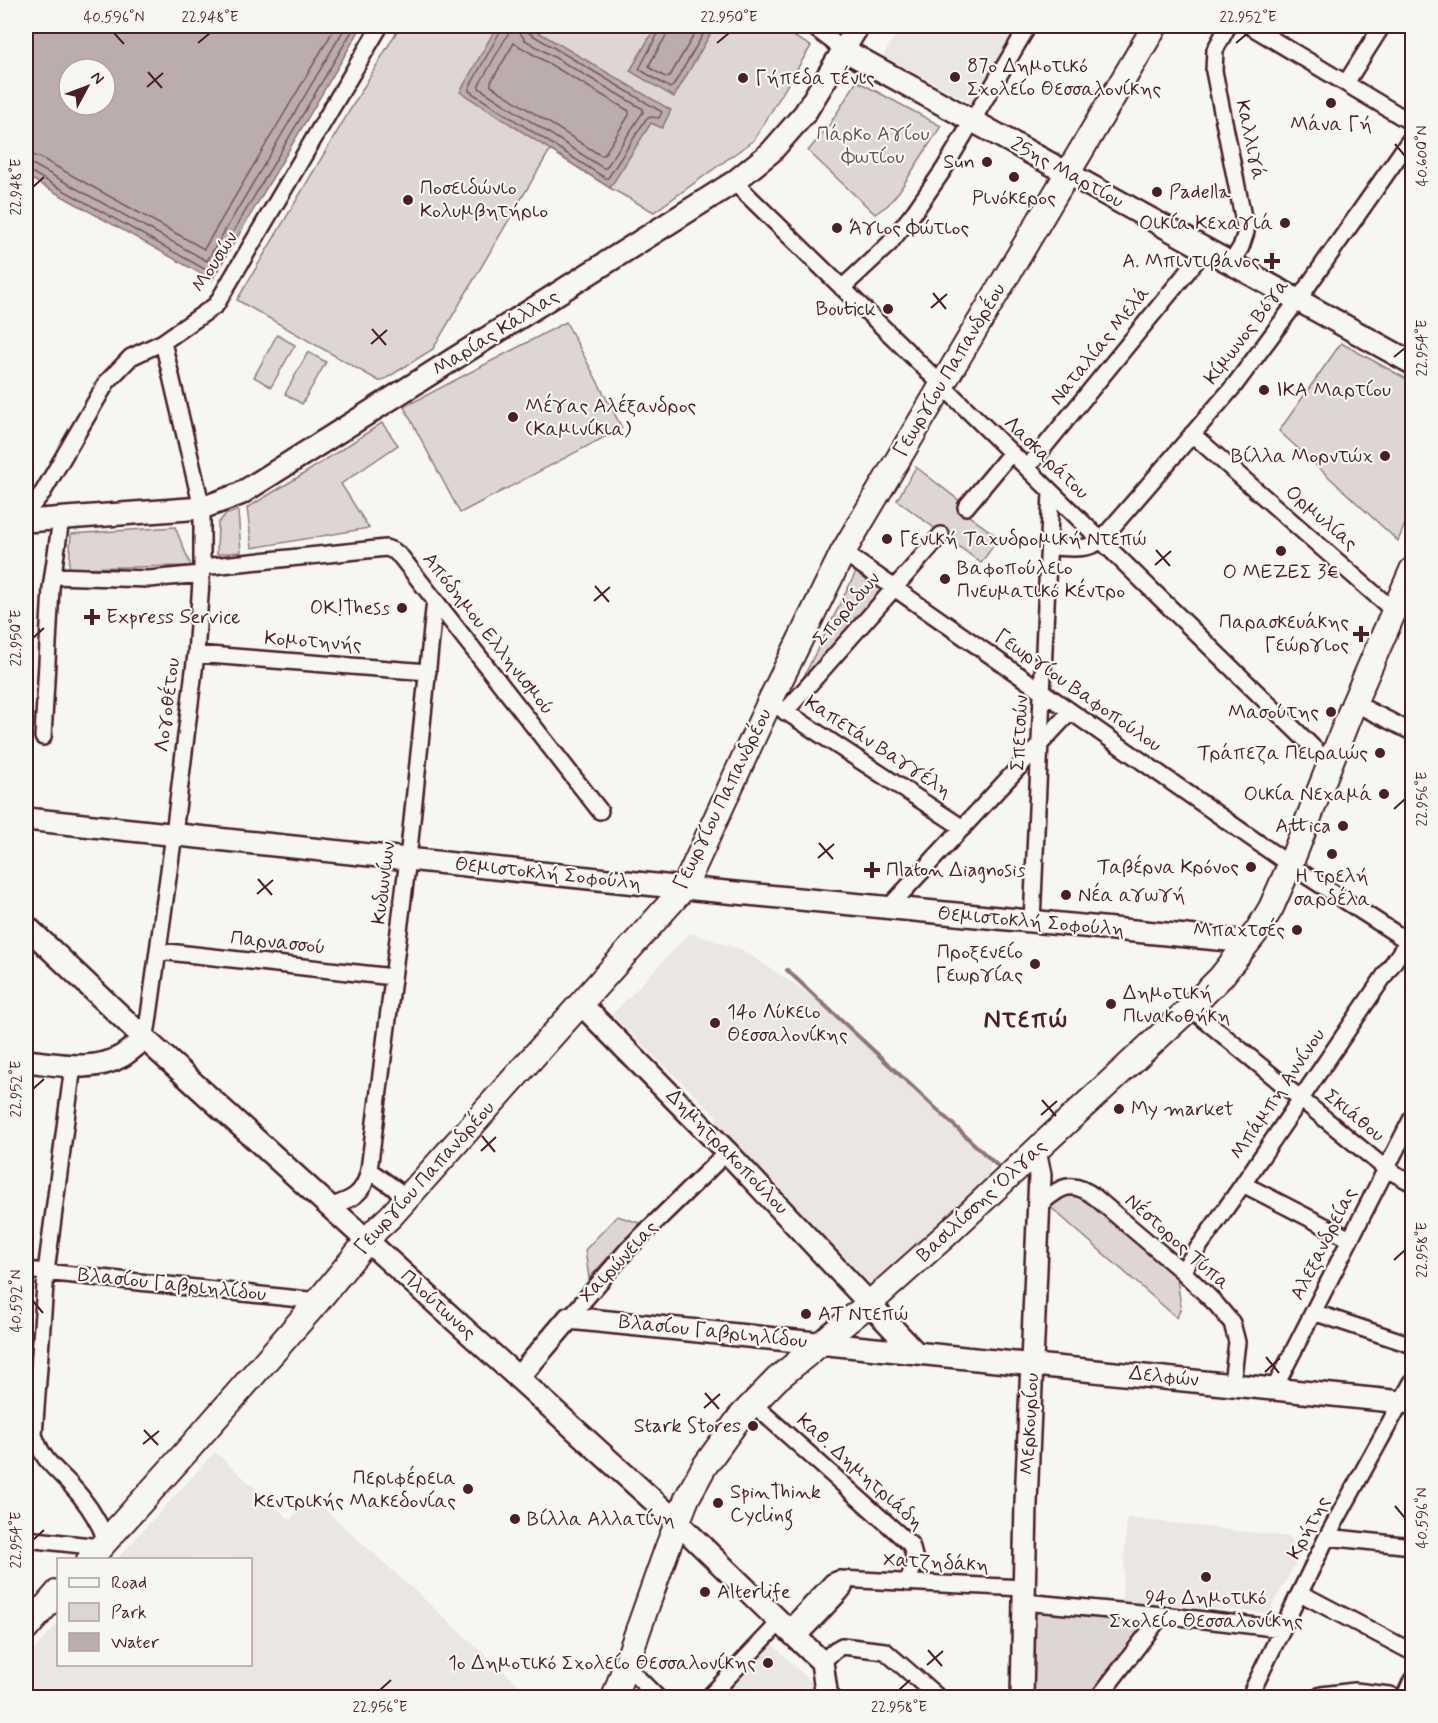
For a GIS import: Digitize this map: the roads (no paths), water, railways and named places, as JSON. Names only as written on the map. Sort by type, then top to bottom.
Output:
[{"type":"main road","name":"Μαρίας Κάλλας","points":[[26,521],[201,508],[240,494],[734,182],[771,152],[805,113],[858,26]]},
{"type":"main road","name":"Γεωργίου Παπανδρέου","points":[[98,1549],[186,1452],[377,1229],[684,888],[777,707],[843,552],[1155,26]]},
{"type":"main road","name":"25ης Μαρτίου","points":[[844,50],[1413,363]]},
{"type":"main road","name":"Βασιλίσσης Όλγας","points":[[614,1698],[677,1522],[704,1467],[730,1429],[777,1379],[870,1303],[945,1236],[1190,1008],[1221,977],[1249,942],[1271,908],[1354,703],[1394,611],[1411,580]]},
{"type":"main road","name":"Θεμιστοκλή Σοφούλη","points":[[26,819],[684,888],[1249,942]]},
{"type":"main road","name":"Πλούτωνος","points":[[26,926],[145,1039],[677,1522],[822,1662]]},
{"type":"main road","name":"Δημητρακοπούλου","points":[[581,1004],[727,1152],[870,1303]]},
{"type":"main road","points":[[26,1061],[93,1066],[122,1056],[145,1039]]},
{"type":"main road","name":"Μερκουρίου","points":[[1022,1698],[1040,1175],[1035,1151]]},
{"type":"main road","points":[[870,1303],[915,1352]]},
{"type":"main road","name":"Βλασίου Γαβριηλίδου","points":[[569,1318],[821,1343]]},
{"type":"main road","name":"Χαιρώνειας","points":[[518,1378],[569,1318]]},
{"type":"main road","name":"Δελφών","points":[[821,1343],[1407,1402]]},
{"type":"main road","points":[[26,1629],[57,1593]]},
{"type":"main road","points":[[822,1662],[827,1698]]},
{"type":"main road","points":[[1322,1698],[1355,1694],[1389,1698]]},
{"type":"street","name":"Μουσών","points":[[26,513],[44,492],[108,382],[131,357],[163,342],[216,305],[380,26]]},
{"type":"street","name":"25ης Μαρτίου","points":[[802,26],[816,29],[844,50]]},
{"type":"street","points":[[842,288],[874,259],[904,226],[944,169],[1028,26]]},
{"type":"street","name":"Καλλιγά","points":[[1228,26],[1215,50],[1214,71],[1246,232],[1245,240],[1231,263]]},
{"type":"street","points":[[1250,26],[1413,123]]},
{"type":"street","points":[[1346,83],[1382,26]]},
{"type":"street","name":"Κίμωνος Βόγα","points":[[1101,540],[1234,386],[1413,137]]},
{"type":"street","name":"Λασκαράτου","points":[[734,182],[1330,764]]},
{"type":"street","name":"Ναταλίας Μελά","points":[[1027,468],[1206,249]]},
{"type":"street","name":"Λογοθέτου","points":[[145,1039],[159,951],[196,654],[202,570],[201,508],[163,342]]},
{"type":"street","name":"Ορμυλίας","points":[[1192,434],[1394,611]]},
{"type":"street","points":[[966,507],[1011,453]]},
{"type":"street","name":"Σπετσών","points":[[1032,922],[1051,492]]},
{"type":"street","points":[[43,737],[51,588],[61,519]]},
{"type":"street","name":"Σποράδων","points":[[777,707],[894,588],[941,535]]},
{"type":"street","points":[[1049,547],[1082,548],[1095,545],[1101,540]]},
{"type":"street","name":"Απόδημου Ελληνισμού","points":[[54,576],[149,579],[202,570],[386,548],[394,551],[435,600],[600,812]]},
{"type":"street","name":"Γεωργίου Βαφοπούλου","points":[[843,552],[1290,865],[1411,942]]},
{"type":"street","name":"Κυδωνίων","points":[[329,1207],[352,1199],[363,1188],[369,1170],[408,859],[435,600]]},
{"type":"street","name":"Κομοτηνής","points":[[196,654],[428,672]]},
{"type":"street","points":[[1354,703],[1413,732]]},
{"type":"street","name":"Καπετάν Βαγγέλη","points":[[777,707],[963,828]]},
{"type":"street","points":[[888,908],[1070,712]]},
{"type":"street","name":"Μπάμπη Αννίνου","points":[[1182,1271],[1411,942]]},
{"type":"street","name":"Παρνασσού","points":[[159,951],[393,977]]},
{"type":"street","name":"Σκιάθου","points":[[1190,1008],[1386,1169],[1413,1183]]},
{"type":"street","points":[[26,1539],[98,1549],[99,1522],[70,1484],[50,1466],[40,1452],[30,1421],[46,1272],[73,1066]]},
{"type":"street","name":"Αλεξανδρείας","points":[[1274,1389],[1413,1118]]},
{"type":"street","name":"Χαιρώνειας","points":[[569,1318],[628,1249],[727,1152]]},
{"type":"street","points":[[369,1170],[407,1197]]},
{"type":"street","points":[[1243,1184],[1350,1239]]},
{"type":"street","name":"Νέστορος Τύπα","points":[[1038,1206],[1065,1187],[1080,1188],[1095,1197],[1182,1271],[1232,1323],[1237,1342],[1232,1384]]},
{"type":"street","name":"Βλασίου Γαβριηλίδου","points":[[26,1269],[318,1300]]},
{"type":"street","points":[[1312,1312],[1413,1345]]},
{"type":"street","name":"Κρήτης","points":[[1252,1698],[1253,1689],[1327,1537],[1407,1402],[1413,1382]]},
{"type":"street","name":"Καθ. Δημητριάδη","points":[[752,1403],[906,1539],[911,1545],[915,1560],[908,1582]]},
{"type":"street","points":[[1327,1537],[1413,1546]]},
{"type":"street","name":"Χατζηδάκη","points":[[708,1698],[788,1630],[832,1582],[837,1580],[908,1582],[1282,1629]]},
{"type":"street","points":[[1300,1593],[1413,1652]]},
{"type":"street","points":[[1098,1698],[1162,1615]]},
{"type":"street","points":[[822,1662],[842,1646],[885,1651],[939,1698]]},
{"type":"street","points":[[625,1665],[658,1698]]},
{"type":"street","points":[[1404,1698],[1413,1680]]},
{"type":"water","points":[[26,26],[362,26],[212,280],[26,176]]},
{"type":"water","points":[[497,26],[528,26],[671,110],[662,128],[651,123],[610,188],[460,92]]},
{"type":"water","points":[[656,26],[715,26],[674,97],[630,71]]},
{"type":"waterway","points":[[787,970],[1002,1170]]},
{"type":"place","name":"87ο Δημοτικό Σχολείο Θεσσαλονίκης","points":[[955,77]]},
{"type":"place","name":"Γήπεδα τένις","points":[[743,78]]},
{"type":"place","name":"Μάνα Γή","points":[[1331,103]]},
{"type":"place","name":"Sun","points":[[987,162]]},
{"type":"place","name":"Ρινόκερος","points":[[1014,177]]},
{"type":"place","name":"Padella","points":[[1157,192]]},
{"type":"place","name":"Ποσειδώνιο Κολυμβητήριο","points":[[408,200]]},
{"type":"place","name":"Οικία Κεχαγιά","points":[[1285,223]]},
{"type":"place","name":"Άγιος Φώτιος","points":[[837,228]]},
{"type":"place","name":"Α. Μπιντιβάνος","points":[[1272,261]]},
{"type":"place","name":"Boutick","points":[[888,309]]},
{"type":"place","name":"ΙΚΑ Μαρτίου","points":[[1264,390]]},
{"type":"place","name":"Μέγας Αλέξανδρος (Καμινίκια)","points":[[513,417]]},
{"type":"place","name":"Βίλλα Μορντώχ","points":[[1385,456]]},
{"type":"place","name":"Γενική Ταχυδρομική Ντεπώ","points":[[887,539]]},
{"type":"place","name":"Ο ΜΕΖΕΣ 3€","points":[[1281,551]]},
{"type":"place","name":"Βαφοπούλειο Πνευματικό Κέντρο","points":[[945,579]]},
{"type":"place","name":"OK!Thess","points":[[402,608]]},
{"type":"place","name":"Express Service","points":[[92,617]]},
{"type":"place","name":"Παρασκευάκης Γεώργιος","points":[[1361,634]]},
{"type":"place","name":"Μασούτης","points":[[1331,712]]},
{"type":"place","name":"Τράπεζα Πειραιώς","points":[[1380,753]]},
{"type":"place","name":"Οικία Νεχαμά","points":[[1384,794]]},
{"type":"place","name":"Attica","points":[[1343,826]]},
{"type":"place","name":"Η τρελή σαρδέλα","points":[[1332,854]]},
{"type":"place","name":"Ταβέρνα Κρόνος","points":[[1251,867]]},
{"type":"place","name":"Πlaton Δiagnosis","points":[[872,870]]},
{"type":"place","name":"Νέα αγωγή","points":[[1066,895]]},
{"type":"place","name":"Μπαχτσές","points":[[1297,930]]},
{"type":"place","name":"Προξενείο Γεωργίας","points":[[1035,964]]},
{"type":"place","name":"Δημοτική Πινακοθήκη","points":[[1111,1004]]},
{"type":"place","name":"14ο Λύκειο Θεσσαλονίκης","points":[[715,1023]]},
{"type":"place","name":"My market","points":[[1119,1109]]},
{"type":"place","name":"ΑΤ Ντεπώ","points":[[806,1314]]},
{"type":"place","name":"Stark Stores","points":[[753,1426]]},
{"type":"place","name":"Περιφέρεια Κεντρικής Μακεδονίας","points":[[468,1489]]},
{"type":"place","name":"SpinThink Cycling","points":[[718,1503]]},
{"type":"place","name":"Βίλλα Αλλατίνη","points":[[515,1519]]},
{"type":"place","name":"94ο Δημοτικό Σχολείο Θεσσαλονίκης","points":[[1206,1577]]},
{"type":"place","name":"Alterlife","points":[[705,1592]]},
{"type":"place","name":"1ο Δημοτικό Σχολείο Θεσσαλονίκης","points":[[768,1663]]},
{"type":"district","name":"Ντεπώ","points":[[1026,1020]]},
{"type":"park label","name":"Πάρκο Αγίου Φωτίου","points":[[873,146]]}]
